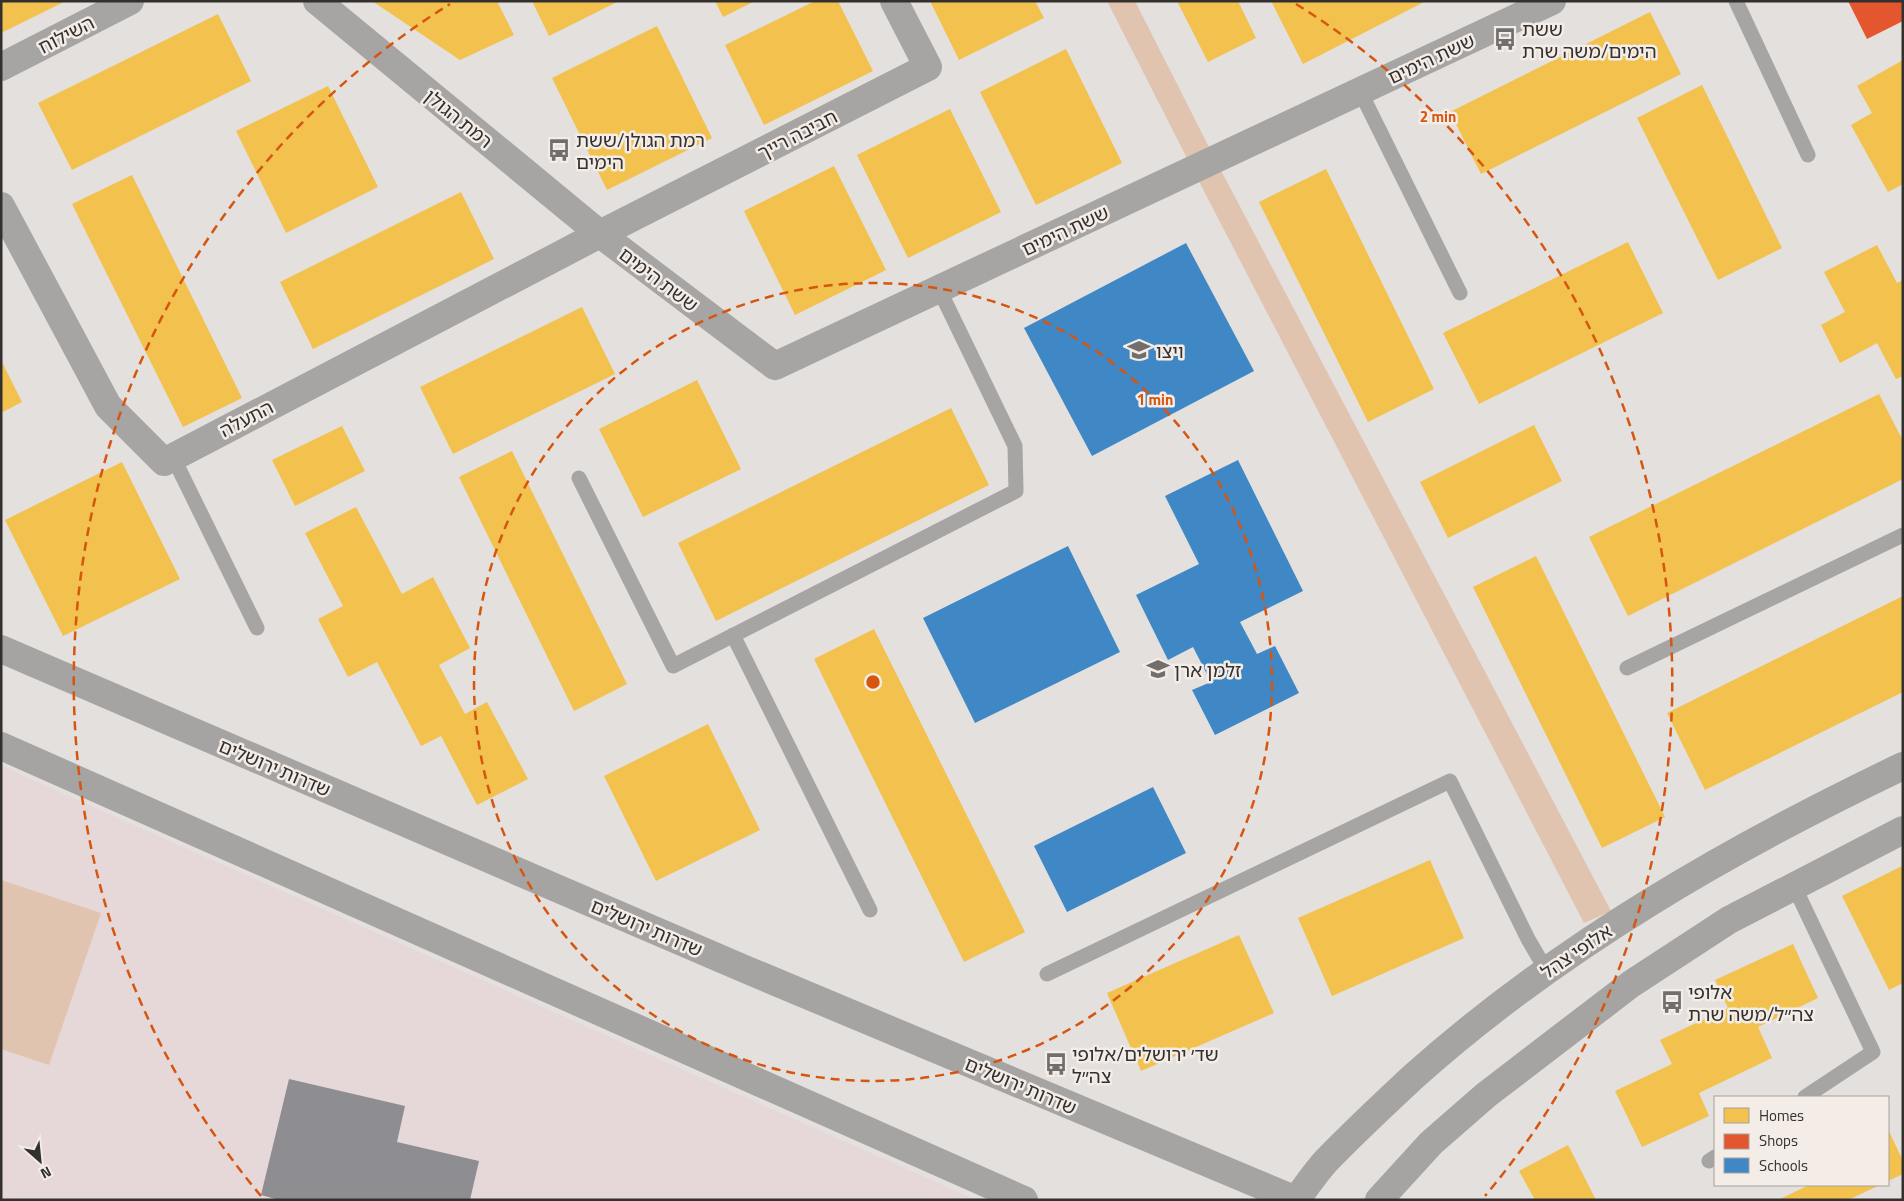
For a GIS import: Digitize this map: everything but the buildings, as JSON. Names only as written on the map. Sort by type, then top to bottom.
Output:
[{"type":"main road","name":"שדרות ירושלים","points":[[1,649],[738,966],[1296,1200]]},
{"type":"main road","points":[[1,746],[1024,1200]]},
{"type":"main road","name":"אלופי צהל","points":[[1296,1200],[1325,1162],[1390,1098],[1457,1038],[1546,970],[1700,873],[1848,793],[1903,766]]},
{"type":"main road","points":[[1379,1200],[1431,1144],[1486,1095],[1547,1046],[1639,979],[1729,920],[1903,830]]},
{"type":"street","name":"השילוח","points":[[1,67],[130,1]]},
{"type":"street","name":"רמת הגולן","points":[[317,1],[600,234]]},
{"type":"street","name":"חביבה רייך","points":[[600,234],[928,67],[894,1]]},
{"type":"street","name":"ששת הימים","points":[[600,234],[776,366],[1549,2]]},
{"type":"street","points":[[1,206],[108,406],[164,462],[173,457]]},
{"type":"street","name":"התעלה","points":[[173,457],[600,234]]},
{"type":"lane","points":[[1736,1],[1808,156]]},
{"type":"lane","points":[[1360,91],[1460,293]]},
{"type":"lane","points":[[579,478],[673,666],[1016,491],[1016,446],[939,289]]},
{"type":"lane","points":[[173,457],[256,628]]},
{"type":"lane","points":[[1627,668],[1903,535]]},
{"type":"lane","points":[[733,635],[870,910]]},
{"type":"lane","points":[[1047,974],[1450,782],[1528,939],[1546,970]]},
{"type":"lane","points":[[1794,886],[1873,1052],[1807,1096]]},
{"type":"shaded area","points":[[1107,1],[1135,1],[1215,159],[1611,911],[1584,923]]},
{"type":"shaded area","points":[[1,766],[976,1200],[1,1200]]},
{"type":"shaded area","points":[[1,880],[101,913],[49,1065],[1,1049]]},
{"type":"place","name":"ששת הימים/משה שרת","points":[[1505,39]]},
{"type":"place","name":"רמת הגולן/ששת הימים","points":[[559,150]]},
{"type":"place","name":"ויצו","points":[[1139,350]]},
{"type":"place","name":"זלמן ארן","points":[[1158,669]]},
{"type":"place","name":"אלופי צה״ל/משה שרת","points":[[1672,1002]]},
{"type":"place","name":"שד׳ ירושלים/אלופי צה״ל","points":[[1056,1064]]}]
